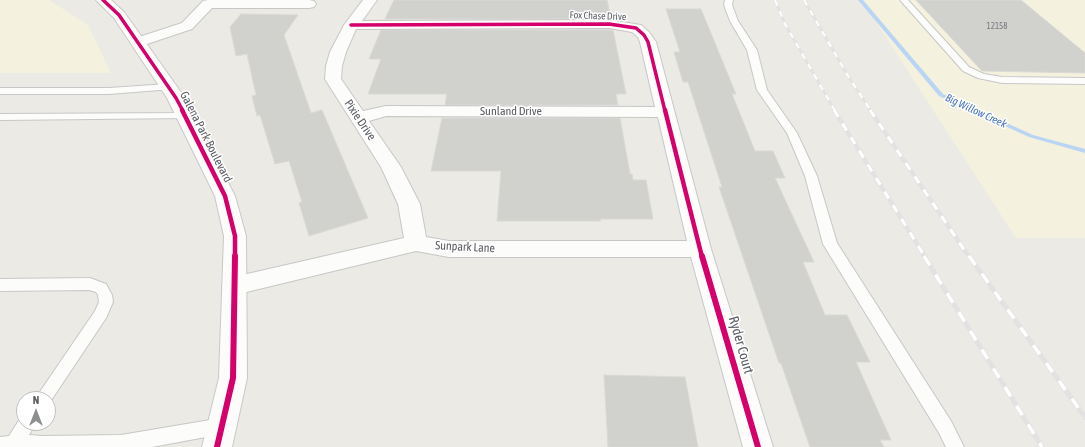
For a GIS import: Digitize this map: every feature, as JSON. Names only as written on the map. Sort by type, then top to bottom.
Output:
[{"type":"street","name":"Galena Park Boulevard","points":[[103,0],[119,15],[168,87],[185,116],[225,196],[235,236],[233,378],[217,447]]},
{"type":"street","name":"Pixie Drive","points":[[370,0],[351,25],[338,52],[334,66],[333,79],[391,167],[409,204],[416,243]]},
{"type":"street","points":[[138,42],[187,26],[208,4],[309,4]]},
{"type":"street","name":"Fox Chase Drive","points":[[351,25],[609,24],[636,28],[644,35],[648,42],[700,249]]},
{"type":"street","name":"Sunland Drive","points":[[358,118],[386,111],[665,112]]},
{"type":"street","name":"Sunpark Lane","points":[[234,286],[416,243],[448,249],[700,249]]},
{"type":"street","name":"Ryder Court","points":[[700,249],[758,447]]},
{"type":"lane","points":[[729,0],[728,5],[734,21],[752,50],[762,90],[792,133],[810,176],[830,244],[945,427],[955,447]]},
{"type":"lane","points":[[904,0],[966,69],[981,76],[1002,80],[1085,81]]},
{"type":"lane","points":[[0,91],[110,91],[168,87]]},
{"type":"lane","points":[[0,118],[185,116]]},
{"type":"lane","points":[[0,285],[90,284],[101,288],[105,295],[106,302],[101,314],[48,391]]},
{"type":"lane","points":[[7,444],[121,444],[222,426]]},
{"type":"lane","points":[[7,444],[19,431]]},
{"type":"shaded area","points":[[0,0],[49,0],[88,25],[111,73],[0,73]]},
{"type":"shaded area","points":[[862,0],[1085,0],[1085,238],[1016,238]]},
{"type":"building","points":[[394,0],[607,0],[611,19],[385,19]]},
{"type":"building","points":[[916,0],[1021,0],[1085,53],[1085,73],[982,71]]},
{"type":"building","points":[[666,9],[701,9],[736,94],[732,94],[755,151],[773,151],[785,178],[775,178],[814,262],[803,262],[825,315],[847,315],[870,362],[856,362],[891,440],[880,440],[884,447],[810,447],[781,363],[779,363],[719,187],[722,187],[688,82],[683,82],[674,52],[680,52]]},
{"type":"building","points":[[241,14],[298,15],[284,35],[311,113],[322,110],[368,218],[309,236],[299,203],[302,202],[289,161],[275,164],[260,115],[257,116],[252,96],[256,95],[247,54],[236,56],[230,27]]},
{"type":"building","points":[[381,30],[613,30],[626,94],[616,94],[618,105],[445,105],[447,94],[368,94],[381,59],[369,59]]},
{"type":"building","points":[[442,118],[620,118],[630,174],[632,174],[633,180],[646,180],[653,219],[600,219],[601,221],[497,221],[501,171],[431,171]]},
{"type":"building","points":[[604,375],[685,377],[698,447],[608,447]]},
{"type":"waterway","name":"Big Willow Creek","points":[[860,0],[941,95],[1031,136],[1085,151]]},
{"type":"railway","points":[[775,0],[785,24],[835,111]]},
{"type":"railway","points":[[804,0],[848,76],[871,111]]},
{"type":"railway","points":[[834,110],[925,257]]},
{"type":"railway","points":[[870,110],[969,257]]},
{"type":"railway","points":[[924,256],[1042,447]]},
{"type":"railway","points":[[969,256],[1085,417]]},
{"type":"cycle path","points":[[103,0],[119,15],[176,98],[225,196],[235,236],[233,378],[217,447]]},
{"type":"cycle path","points":[[351,25],[609,24],[636,28],[644,35],[648,42],[700,249],[758,447]]}]
